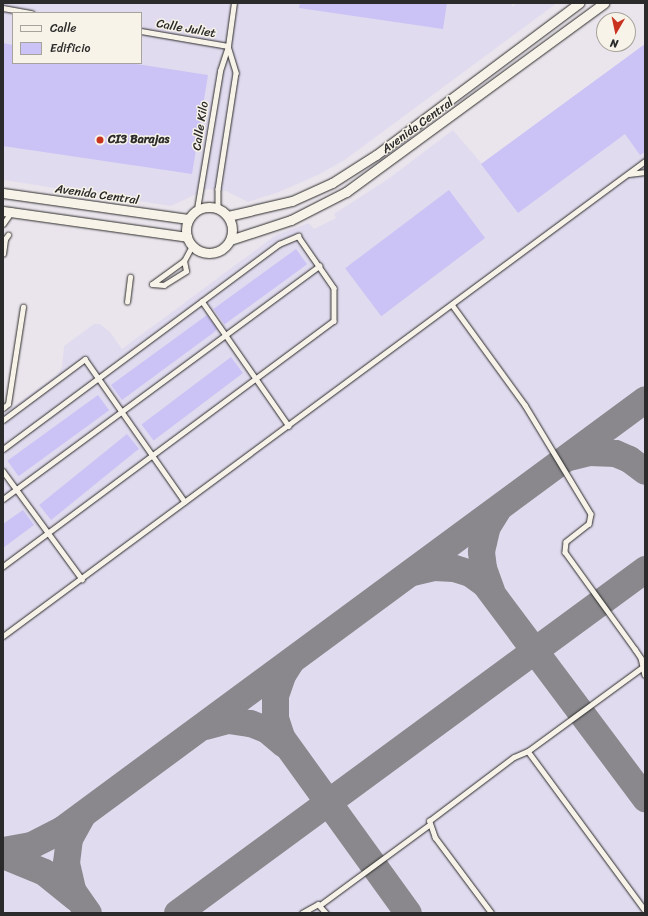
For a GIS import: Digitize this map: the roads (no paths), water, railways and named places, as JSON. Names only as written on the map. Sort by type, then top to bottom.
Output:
[{"type":"street","name":"Avenida Central","points":[[228,216],[292,201],[332,183],[376,155],[579,3]]},
{"type":"street","name":"Avenida Central","points":[[230,240],[291,220],[346,192],[604,3]]},
{"type":"street","name":"Avenida Central","points":[[3,194],[188,219]]},
{"type":"street","points":[[208,206],[218,208],[228,216],[232,225],[230,240],[218,252],[201,252],[192,246],[186,237],[188,219],[197,209],[208,206]]},
{"type":"street","points":[[6,212],[186,237]]},
{"type":"lane","name":"Calle Kilo","points":[[197,209],[220,70],[228,46],[234,3]]},
{"type":"lane","points":[[3,8],[26,12]]},
{"type":"lane","name":"Calle Juliet","points":[[142,31],[228,46]]},
{"type":"lane","name":"Calle Kilo","points":[[218,208],[218,194],[236,73],[228,46]]},
{"type":"lane","points":[[3,636],[453,306],[645,161]]},
{"type":"lane","points":[[627,174],[645,172]]},
{"type":"lane","points":[[3,224],[6,212]]},
{"type":"lane","points":[[3,254],[5,239],[8,235]]},
{"type":"lane","points":[[3,449],[279,244],[298,236],[334,288],[334,321],[3,567]]},
{"type":"lane","points":[[184,261],[186,271],[164,285],[152,284],[184,261],[192,246]]},
{"type":"lane","points":[[3,499],[319,266]]},
{"type":"lane","points":[[127,302],[130,277]]},
{"type":"lane","points":[[202,301],[289,426]]},
{"type":"lane","points":[[453,306],[525,405],[591,514],[589,524],[566,542],[565,552],[635,649],[644,666],[645,675]]},
{"type":"lane","points":[[3,408],[8,404],[23,307]]},
{"type":"lane","points":[[3,420],[85,359],[185,502]]},
{"type":"lane","points":[[3,471],[82,579]]},
{"type":"lane","points":[[491,913],[436,838],[429,825],[430,819],[514,757],[528,751],[644,666]]},
{"type":"lane","points":[[528,751],[645,910]]},
{"type":"lane","points":[[320,905],[429,825]]},
{"type":"lane","points":[[302,913],[314,904],[320,905],[326,913]]},
{"type":"place","name":"CI3 Barajas","points":[[100,140]]}]
